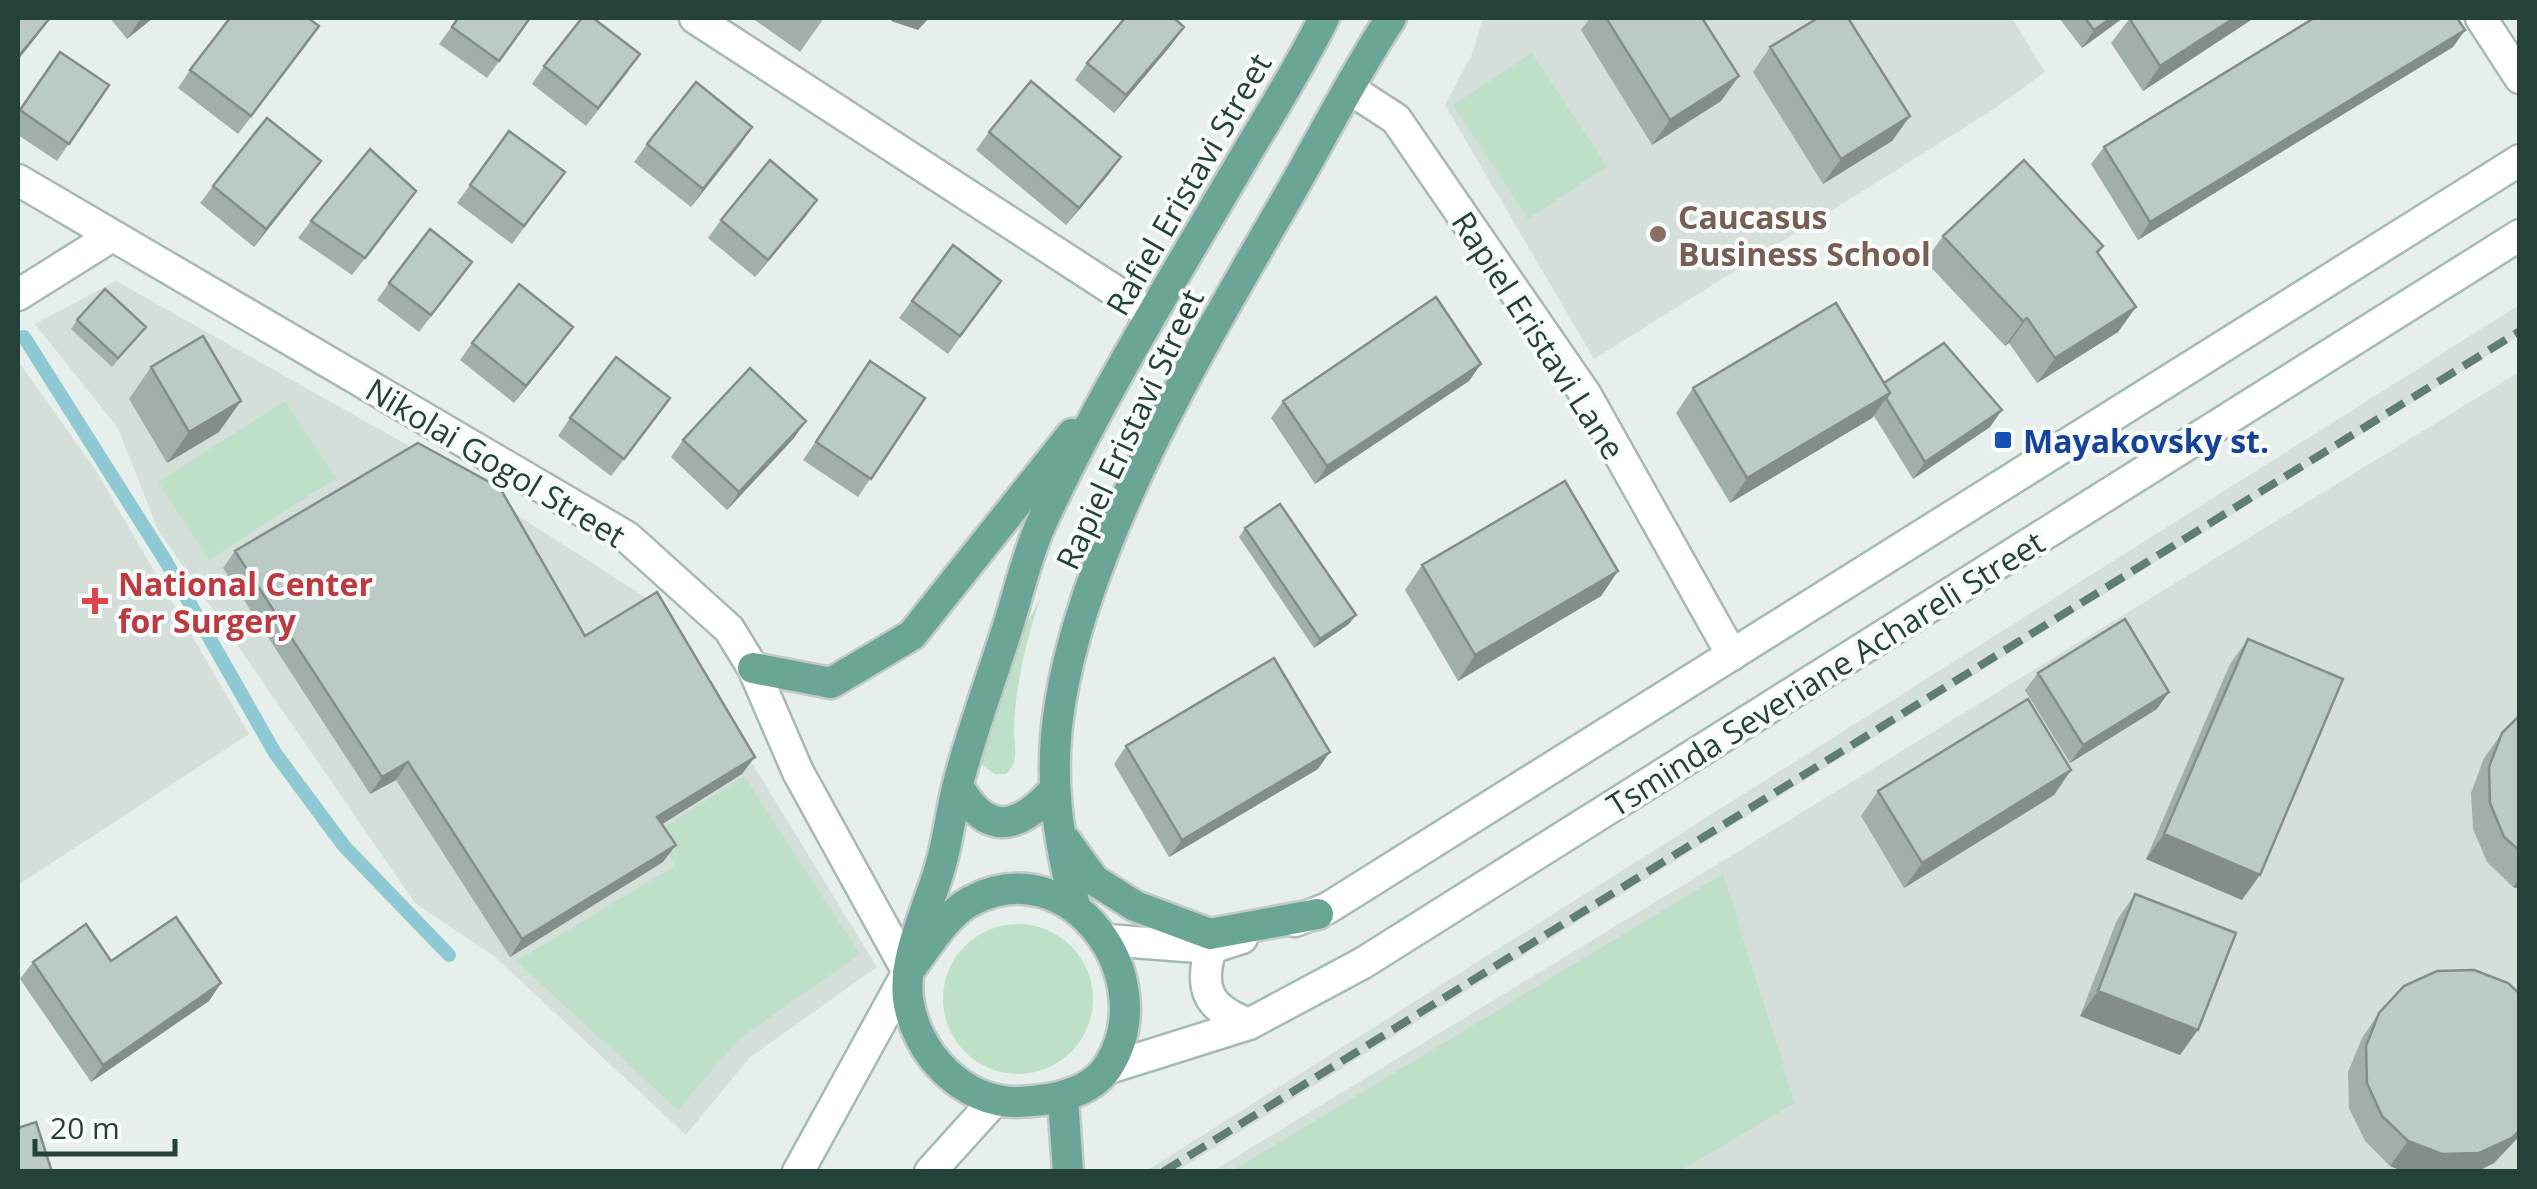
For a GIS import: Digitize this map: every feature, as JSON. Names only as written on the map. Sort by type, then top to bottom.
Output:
[{"type":"main road","points":[[695,18],[1152,314]]},
{"type":"main road","name":"Rafiel Eristavi Street","points":[[1111,384],[1324,18]]},
{"type":"main road","name":"Rapiel Eristavi Street","points":[[1075,906],[1056,826],[1054,790],[1060,704],[1093,580],[1215,322],[1391,18]]},
{"type":"main road","points":[[2481,18],[2520,78]]},
{"type":"main road","name":"Rapiel Eristavi Lane","points":[[1350,90],[1396,119],[1586,395],[1732,654]]},
{"type":"main road","name":"Tsminda Severiane Achareli Street","points":[[1108,940],[1212,948],[1318,914],[2520,160]]},
{"type":"main road","name":"Nikolai Gogol Street","points":[[18,180],[626,537],[729,629],[753,668],[798,772],[908,972]]},
{"type":"main road","name":"Tsminda Severiane Achareli Street","points":[[1108,1068],[1249,1024],[1363,964],[2520,235]]},
{"type":"main road","points":[[18,296],[112,236]]},
{"type":"main road","points":[[753,668],[831,683],[912,635],[1111,384]]},
{"type":"main road","name":"Rapiel Eristavi Street","points":[[908,972],[942,862],[958,786],[1039,529],[1111,384]]},
{"type":"main road","points":[[958,786],[972,811],[998,823],[1029,818],[1054,790]]},
{"type":"main road","points":[[1056,826],[1094,880],[1135,906],[1210,934],[1318,914]]},
{"type":"main road","points":[[798,1172],[908,972],[941,929],[970,902],[1004,890],[1041,892],[1075,906],[1108,940],[1119,966],[1126,1021],[1108,1068],[1063,1099],[994,1101],[960,1085],[932,1059],[908,998],[908,972]]},
{"type":"main road","points":[[1212,948],[1204,972],[1209,997],[1226,1015],[1249,1024]]},
{"type":"main road","points":[[1063,1099],[1068,1172]]},
{"type":"main road","points":[[930,1172],[994,1101]]},
{"type":"shaded area","name":"Caucasus Business School","points":[[1483,18],[2012,18],[2045,72],[1994,109],[1594,359],[1445,105],[1472,54]]},
{"type":"shaded area","points":[[116,281],[411,447],[653,602],[877,967],[749,1058],[686,1135],[495,957],[415,903],[158,530],[118,428],[35,324]]},
{"type":"shaded area","points":[[2519,305],[2519,336],[1177,1171],[1146,1171]]},
{"type":"shaded area","name":"National Center for Surgery","points":[[18,361],[95,469],[249,734],[18,885]]},
{"type":"shaded area","points":[[2519,372],[2519,1171],[1211,1172],[1739,851]]},
{"type":"green space","points":[[1532,53],[1607,166],[1528,219],[1453,105]]},
{"type":"green space","points":[[285,401],[336,478],[209,560],[158,482]]},
{"type":"green space","points":[[1040,599],[1019,680],[1015,759],[1006,774],[995,774],[982,765],[988,722],[1010,658]]},
{"type":"green space","points":[[744,776],[860,954],[739,1039],[678,1110],[516,961],[675,866],[657,832]]},
{"type":"green space","points":[[1723,874],[1795,1103],[1680,1171],[1232,1171]]},
{"type":"green space","points":[[1018,924],[1047,929],[1071,946],[1088,970],[1093,999],[1088,1028],[1071,1052],[1047,1069],[1018,1074],[989,1069],[965,1052],[948,1028],[943,999],[948,970],[965,946],[989,929]]},
{"type":"building","points":[[18,18],[49,19],[18,57]]},
{"type":"building","points":[[230,18],[308,18],[319,26],[251,116],[190,70]]},
{"type":"building","points":[[458,18],[530,18],[499,61],[452,27]]},
{"type":"building","points":[[582,18],[593,18],[640,54],[598,108],[544,66]]},
{"type":"building","points":[[1125,18],[1174,18],[1184,27],[1126,95],[1087,63]]},
{"type":"building","points":[[1606,18],[1702,18],[1739,76],[1670,120]]},
{"type":"building","points":[[1818,18],[1848,18],[1910,116],[1841,159],[1770,47]]},
{"type":"building","points":[[2085,18],[2111,18],[2094,30]]},
{"type":"building","points":[[2129,18],[2234,18],[2160,66]]},
{"type":"building","points":[[2314,18],[2457,18],[2465,30],[2150,222],[2104,147]]},
{"type":"building","points":[[60,52],[109,85],[69,144],[20,110]]},
{"type":"building","points":[[1031,81],[1121,157],[1079,208],[989,132]]},
{"type":"building","points":[[696,82],[752,127],[703,189],[647,144]]},
{"type":"building","points":[[267,118],[321,161],[266,229],[213,186]]},
{"type":"building","points":[[509,131],[565,172],[524,226],[470,185]]},
{"type":"building","points":[[370,149],[416,191],[365,258],[311,221]]},
{"type":"building","points":[[770,160],[817,200],[768,260],[721,220]]},
{"type":"building","points":[[2024,160],[2103,246],[2097,252],[2136,307],[2055,358],[2027,318],[2023,321],[1943,236]]},
{"type":"building","points":[[430,229],[472,262],[431,315],[389,283]]},
{"type":"building","points":[[953,245],[1001,281],[960,336],[912,301]]},
{"type":"building","points":[[519,284],[573,327],[526,386],[472,343]]},
{"type":"building","points":[[105,289],[146,327],[118,358],[77,320]]},
{"type":"building","points":[[1436,297],[1481,364],[1327,466],[1283,401]]},
{"type":"building","points":[[1836,303],[1890,393],[1747,478],[1693,388]]},
{"type":"building","points":[[203,336],[241,401],[189,432],[151,367]]},
{"type":"building","points":[[1944,343],[2002,410],[1925,462],[1886,398],[1890,393],[1884,383]]},
{"type":"building","points":[[616,357],[670,398],[624,459],[570,418]]},
{"type":"building","points":[[870,361],[925,398],[871,479],[816,442]]},
{"type":"building","points":[[750,368],[806,421],[739,492],[683,440]]},
{"type":"building","points":[[418,443],[500,488],[585,636],[657,592],[755,757],[657,817],[676,845],[522,939],[408,762],[382,777],[235,551]]},
{"type":"building","points":[[1565,481],[1618,571],[1475,655],[1422,565]]},
{"type":"building","points":[[1280,504],[1356,615],[1320,639],[1245,528]]},
{"type":"building","points":[[2125,619],[2169,692],[2083,745],[2038,673]]},
{"type":"building","points":[[2248,639],[2343,679],[2260,875],[2164,834]]},
{"type":"building","points":[[1274,658],[1330,752],[1182,840],[1126,746]]},
{"type":"building","points":[[2028,699],[2071,770],[1922,863],[1878,791]]},
{"type":"building","points":[[2520,715],[2520,851],[2504,837],[2490,803],[2489,767],[2502,733]]},
{"type":"building","points":[[2135,894],[2236,933],[2198,1030],[2098,991]]},
{"type":"building","points":[[176,917],[221,983],[103,1065],[33,962],[86,924],[111,961]]},
{"type":"building","points":[[2474,970],[2508,983],[2520,994],[2520,1130],[2512,1138],[2479,1153],[2442,1154],[2408,1141],[2382,1116],[2367,1083],[2366,1046],[2379,1013],[2404,986],[2437,971]]},
{"type":"building","points":[[36,1122],[52,1172],[18,1172],[18,1128]]},
{"type":"waterway","points":[[24,337],[165,560],[275,753],[344,846],[449,955]]},
{"type":"railway","points":[[1163,1172],[2520,331]]},
{"type":"place","name":"Caucasus Business School","points":[[1658,234]]},
{"type":"place","name":"Mayakovsky st.","points":[[2003,440]]},
{"type":"place","name":"National Center for Surgery","points":[[95,601]]}]
